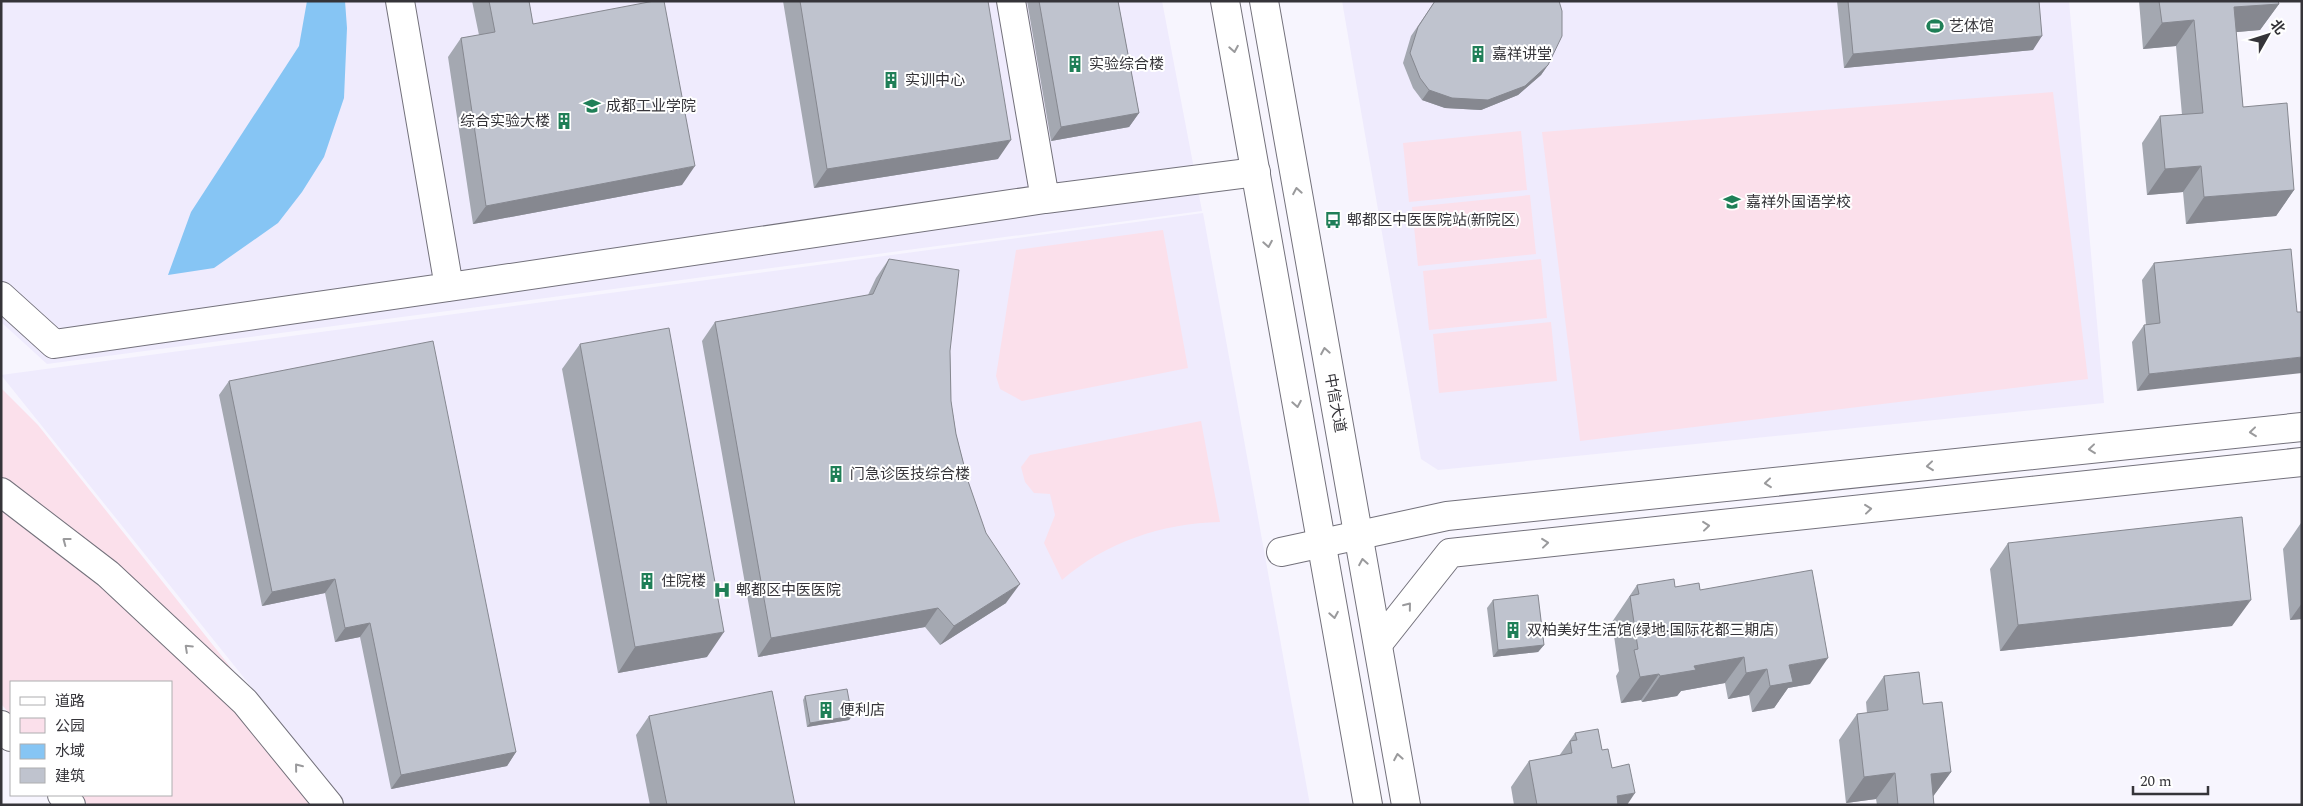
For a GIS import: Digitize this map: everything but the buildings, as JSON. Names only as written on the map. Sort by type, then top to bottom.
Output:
[{"type":"main road","points":[[400,1],[449,287]]},
{"type":"main road","points":[[1011,1],[1045,199]]},
{"type":"main road","points":[[1225,1],[1368,805]]},
{"type":"main road","name":"中信大道","points":[[1264,1],[1406,805]]},
{"type":"main road","points":[[1,296],[54,344],[1045,199],[1256,172]]},
{"type":"main road","points":[[1281,552],[1448,516],[2302,427]]},
{"type":"main road","points":[[1378,644],[1450,553],[2302,462]]},
{"type":"main road","points":[[1,492],[108,574],[245,702],[329,805]]},
{"type":"main road","points":[[1,725],[10,736]]},
{"type":"shaded area","name":"成都工业学院","points":[[1,1],[1162,1],[1202,211],[47,364],[1,322]]},
{"type":"shaded area","name":"嘉祥外国语学校","points":[[1342,1],[2069,1],[2104,403],[1438,470],[1421,459]]},
{"type":"shaded area","name":"郫都区中医医院","points":[[1203,213],[1310,805],[346,805],[1,375]]},
{"type":"green space","points":[[2053,92],[2088,379],[1580,441],[1542,132]]},
{"type":"green space","points":[[1521,131],[1527,190],[1409,202],[1403,143]]},
{"type":"green space","points":[[1530,195],[1536,254],[1418,266],[1412,207]]},
{"type":"green space","points":[[1163,230],[1188,368],[1022,401],[1000,389],[996,376],[1016,250]]},
{"type":"green space","points":[[1541,259],[1547,318],[1429,330],[1423,271]]},
{"type":"green space","points":[[1551,322],[1557,381],[1439,393],[1433,334]]},
{"type":"green space","points":[[1,388],[38,425],[340,805],[88,805],[81,796],[172,796],[172,681],[10,681],[10,714],[1,704]]},
{"type":"green space","points":[[1201,421],[1220,522],[1177,526],[1136,537],[1097,555],[1062,580],[1044,543],[1055,515],[1050,494],[1034,493],[1025,482],[1021,467],[1030,455]]},
{"type":"water","points":[[307,1],[345,1],[347,28],[344,98],[324,157],[302,192],[278,223],[214,268],[168,275],[191,212],[299,46]]},
{"type":"place","name":"艺体馆","points":[[1935,26]]},
{"type":"place","name":"嘉祥讲堂","points":[[1478,54]]},
{"type":"place","name":"实验综合楼","points":[[1075,64]]},
{"type":"place","name":"实训中心","points":[[891,80]]},
{"type":"place","name":"成都工业学院","points":[[592,106]]},
{"type":"place","name":"综合实验大楼","points":[[564,121]]},
{"type":"place","name":"嘉祥外国语学校","points":[[1732,202]]},
{"type":"place","name":"郫都区中医医院站(新院区)","points":[[1333,220]]},
{"type":"place","name":"门急诊医技综合楼","points":[[836,474]]},
{"type":"place","name":"住院楼","points":[[647,581]]},
{"type":"place","name":"郫都区中医医院","points":[[722,590]]},
{"type":"place","name":"双柏美好生活馆(绿地·国际花都三期店)","points":[[1513,630]]},
{"type":"place","name":"便利店","points":[[826,710]]}]
